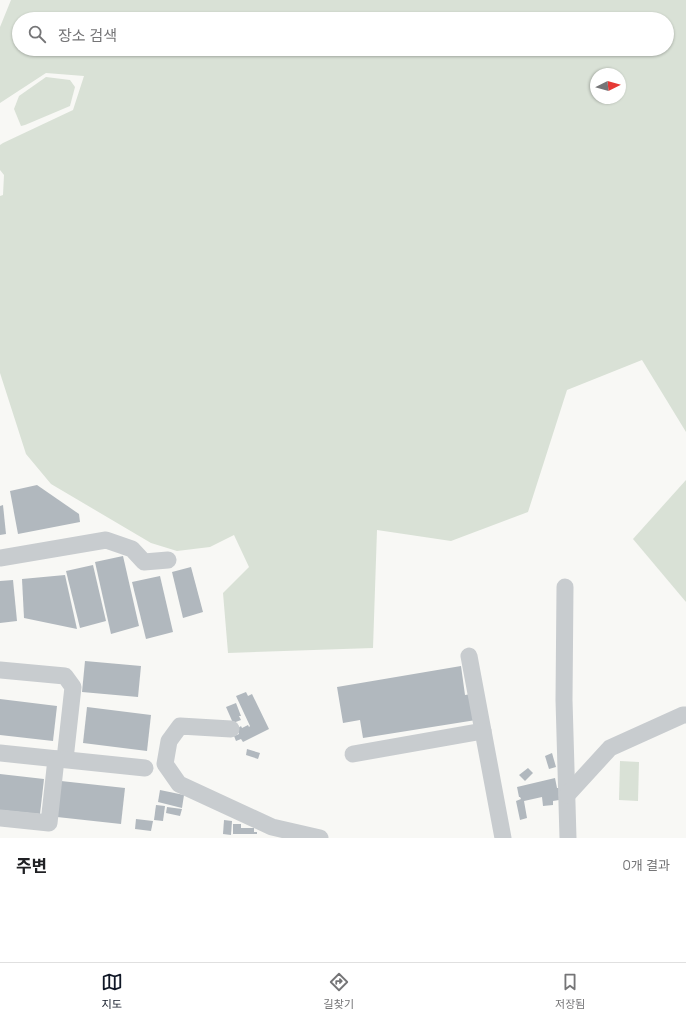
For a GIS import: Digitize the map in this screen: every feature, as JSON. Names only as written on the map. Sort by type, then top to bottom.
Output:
[{"type":"lane","points":[[0,558],[106,540],[132,549],[144,562],[168,560]]},
{"type":"lane","points":[[565,587],[564,700],[568,838]]},
{"type":"lane","points":[[469,656],[503,838]]},
{"type":"lane","points":[[0,670],[65,676],[73,687],[49,823],[0,818]]},
{"type":"lane","points":[[567,795],[610,748],[686,715]]},
{"type":"lane","points":[[231,729],[180,726],[169,740],[165,764],[179,784],[272,827],[320,838]]},
{"type":"lane","points":[[352,754],[483,731]]},
{"type":"lane","points":[[0,753],[145,768]]},
{"type":"shaded area","points":[[11,0],[686,0],[686,432],[642,360],[567,390],[528,512],[451,541],[377,530],[373,648],[228,653],[223,593],[249,567],[234,535],[210,547],[177,551],[151,543],[51,484],[26,454],[0,373],[0,196],[3,195],[4,175],[0,170],[0,145],[73,110],[84,76],[46,73],[0,103],[0,27]]},
{"type":"shaded area","points":[[46,77],[70,80],[75,87],[70,106],[21,126],[14,109],[19,96]]},
{"type":"shaded area","points":[[686,480],[686,602],[633,539]]},
{"type":"shaded area","points":[[620,761],[639,762],[638,801],[619,800]]},
{"type":"building","points":[[37,485],[79,514],[80,522],[18,534],[10,491]]},
{"type":"building","points":[[3,505],[6,534],[0,535],[0,506]]},
{"type":"building","points":[[123,556],[139,626],[111,634],[95,562]]},
{"type":"building","points":[[93,565],[106,621],[80,628],[66,571]]},
{"type":"building","points":[[191,567],[203,612],[183,618],[172,572]]},
{"type":"building","points":[[65,575],[77,629],[24,618],[22,579]]},
{"type":"building","points":[[160,576],[173,632],[146,639],[132,582]]},
{"type":"building","points":[[13,580],[17,621],[0,623],[0,581]]},
{"type":"building","points":[[85,661],[141,666],[138,697],[82,692]]},
{"type":"building","points":[[461,666],[465,695],[472,694],[476,720],[363,738],[360,720],[343,723],[337,687]]},
{"type":"building","points":[[246,692],[248,696],[252,694],[269,729],[243,742],[241,739],[236,741],[234,736],[239,734],[237,729],[241,726],[242,728],[248,725],[249,727],[250,726],[236,696]]},
{"type":"building","points":[[0,699],[57,706],[53,741],[0,735]]},
{"type":"building","points":[[236,703],[241,720],[233,723],[226,707]]},
{"type":"building","points":[[87,707],[151,715],[147,751],[83,743]]},
{"type":"building","points":[[247,749],[260,753],[258,759],[246,755]]},
{"type":"building","points":[[552,753],[556,767],[549,769],[545,756]]},
{"type":"building","points":[[528,768],[533,773],[525,781],[519,775]]},
{"type":"building","points":[[0,774],[44,779],[40,814],[0,810]]},
{"type":"building","points":[[555,778],[557,788],[559,788],[559,800],[553,801],[553,805],[543,806],[542,797],[524,801],[527,818],[520,820],[516,801],[521,799],[519,797],[517,787]]},
{"type":"building","points":[[61,781],[125,788],[121,824],[57,817]]},
{"type":"building","points":[[160,790],[184,795],[182,808],[158,802]]},
{"type":"building","points":[[156,805],[165,806],[163,821],[154,820]]},
{"type":"building","points":[[167,807],[182,809],[180,816],[166,813]]},
{"type":"building","points":[[136,819],[153,821],[151,831],[135,829]]},
{"type":"building","points":[[224,820],[232,821],[231,835],[223,834]]},
{"type":"building","points":[[233,824],[241,824],[241,828],[254,828],[254,832],[257,832],[257,834],[233,834]]}]
